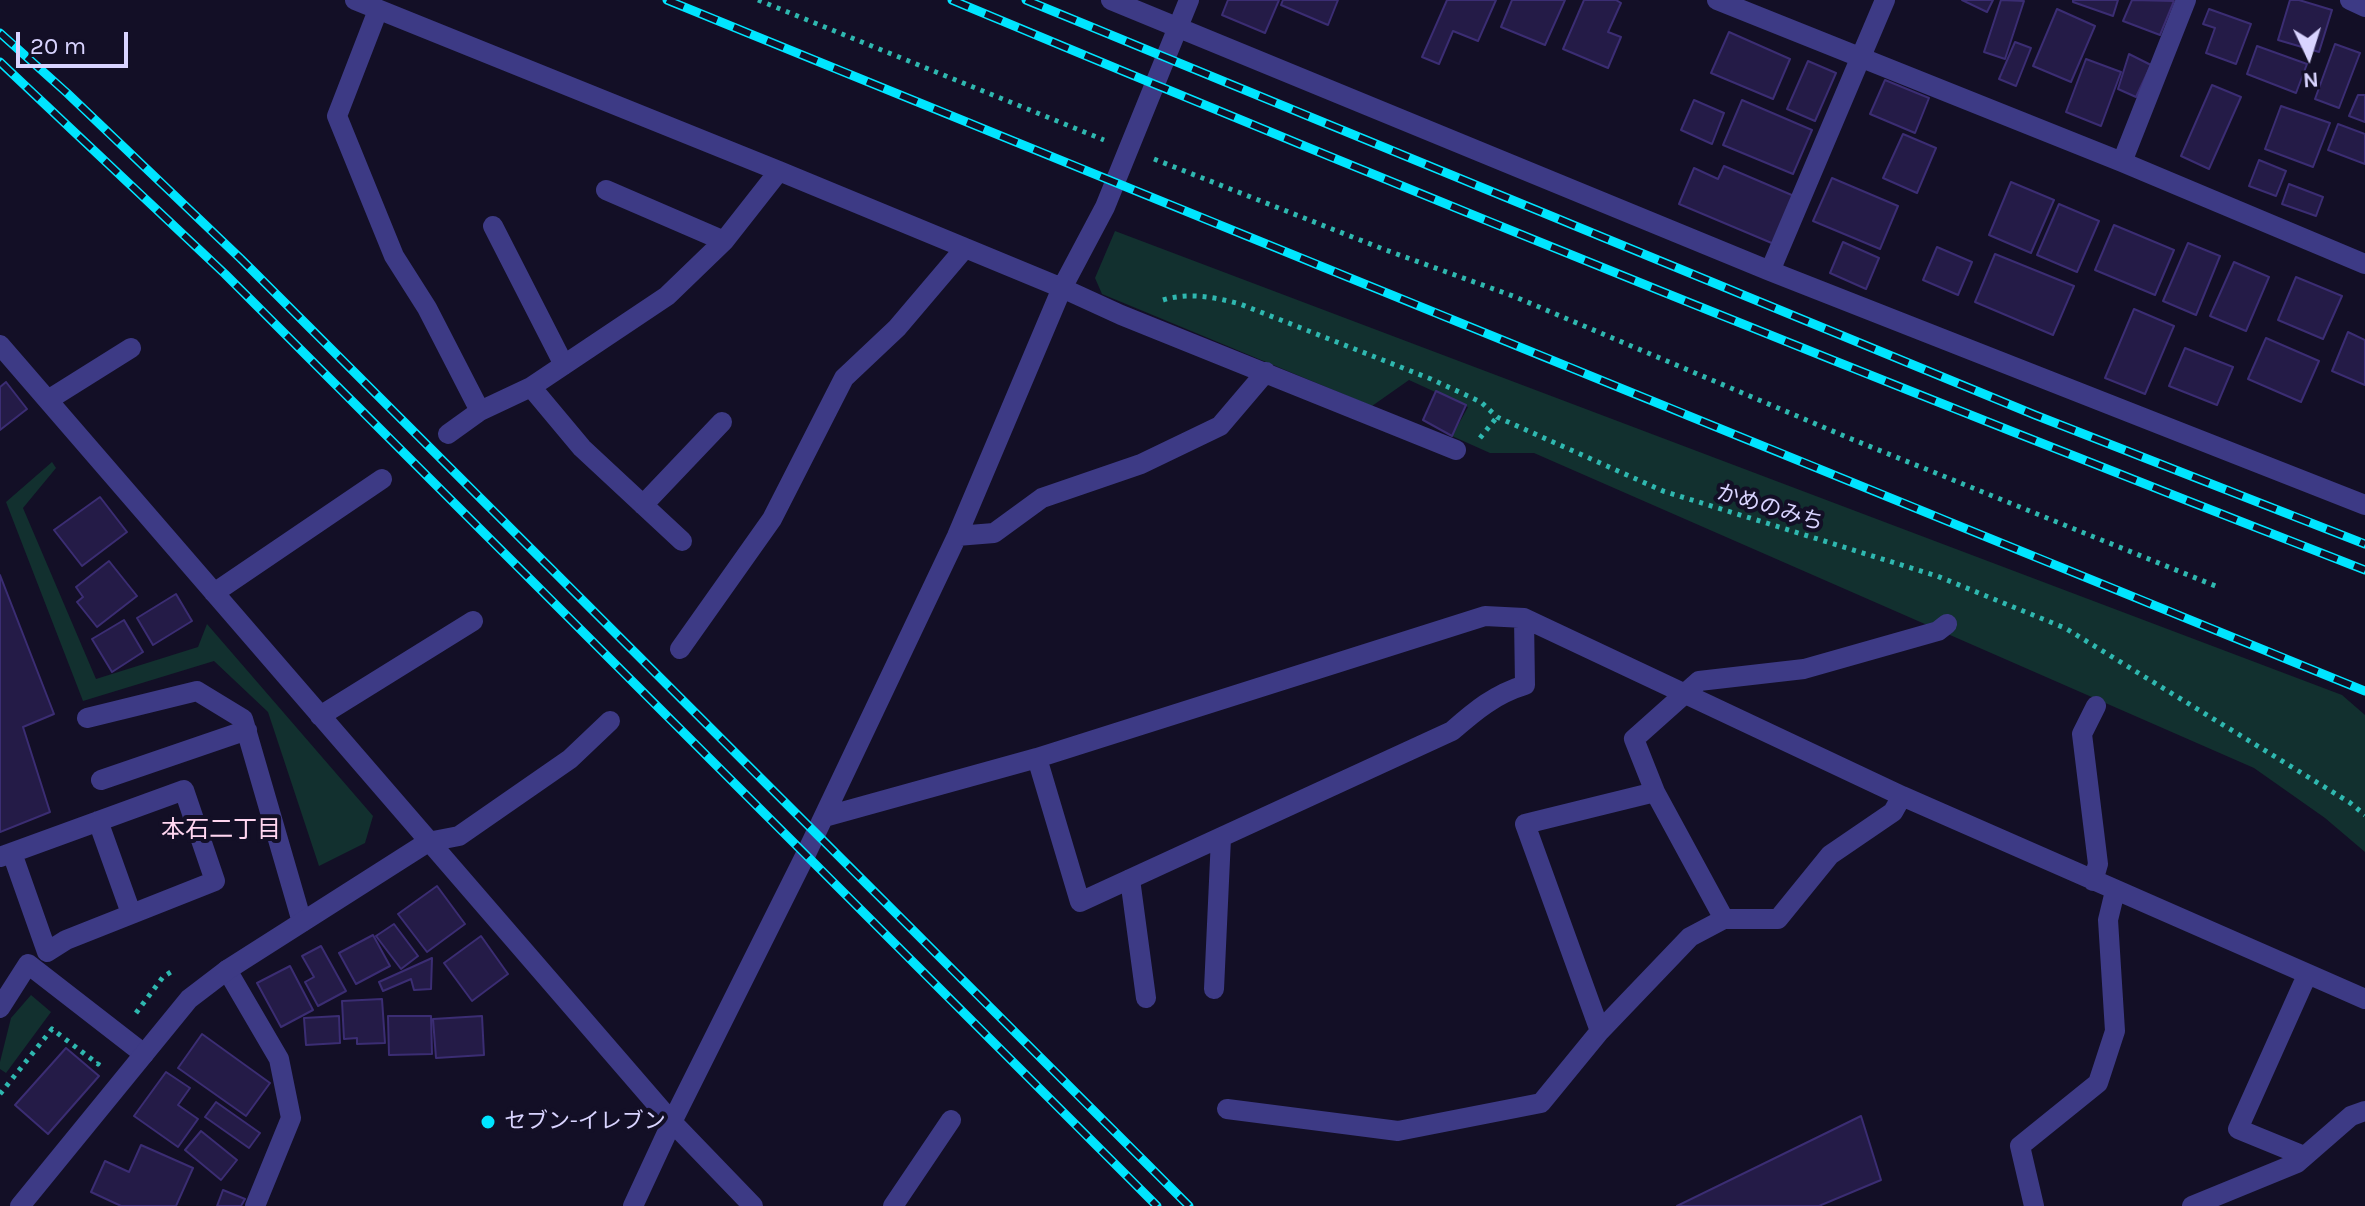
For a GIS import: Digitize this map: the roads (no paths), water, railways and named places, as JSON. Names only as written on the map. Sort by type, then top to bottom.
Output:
[{"type":"street","points":[[355,0],[1456,450]]},
{"type":"street","points":[[1111,0],[1770,271],[2365,505]]},
{"type":"street","points":[[633,1206],[824,817],[957,536],[1062,288],[1097,224],[1189,0]]},
{"type":"street","points":[[1717,0],[2122,162],[2365,264]]},
{"type":"street","points":[[1770,271],[1885,0]]},
{"type":"street","points":[[2122,162],[2186,0]]},
{"type":"street","points":[[2350,0],[2365,7]]},
{"type":"street","points":[[378,10],[337,116],[394,256],[427,308],[480,411]]},
{"type":"street","points":[[448,434],[480,411],[531,387],[667,296],[724,241],[779,171]]},
{"type":"street","points":[[606,190],[724,241]]},
{"type":"street","points":[[493,226],[564,365]]},
{"type":"street","points":[[680,649],[772,519],[844,378],[897,328],[965,248]]},
{"type":"street","points":[[0,345],[672,1122],[753,1206]]},
{"type":"street","points":[[48,400],[131,348]]},
{"type":"street","points":[[957,536],[994,533],[1042,498],[1141,464],[1220,426],[1266,372]]},
{"type":"street","points":[[531,387],[582,448],[682,541]]},
{"type":"street","points":[[643,505],[722,422]]},
{"type":"street","points":[[214,593],[382,479]]},
{"type":"street","points":[[824,817],[1037,758],[1485,616],[1524,618],[1902,796],[2365,999]]},
{"type":"street","points":[[1037,758],[1080,902],[1452,731],[1484,703],[1525,685],[1524,618]]},
{"type":"street","points":[[320,716],[473,621]]},
{"type":"street","points":[[1724,919],[1655,792],[1634,739],[1699,681],[1804,669],[1938,631],[1947,624]]},
{"type":"street","points":[[87,718],[197,691],[243,719],[302,922]]},
{"type":"street","points":[[2093,881],[2098,864],[2082,734],[2096,706]]},
{"type":"street","points":[[20,1206],[189,999],[227,970],[428,842],[459,836],[570,759],[610,721]]},
{"type":"street","points":[[101,780],[247,730]]},
{"type":"street","points":[[0,1008],[28,964],[66,940],[215,881],[173,756]]},
{"type":"street","points":[[47,952],[6,855],[184,790]]},
{"type":"street","points":[[1600,1031],[1525,824],[1655,792]]},
{"type":"street","points":[[1227,1109],[1398,1131],[1541,1103],[1600,1031],[1690,937],[1724,919],[1778,919],[1830,855],[1893,812],[1902,796]]},
{"type":"street","points":[[98,821],[131,913]]},
{"type":"street","points":[[1214,989],[1221,838]]},
{"type":"street","points":[[1130,879],[1146,998]]},
{"type":"street","points":[[2034,1206],[2020,1146],[2098,1083],[2115,1031],[2108,920],[2115,891]]},
{"type":"street","points":[[28,964],[144,1054]]},
{"type":"street","points":[[227,970],[279,1059],[291,1118],[255,1206]]},
{"type":"street","points":[[2304,1156],[2238,1129],[2307,975]]},
{"type":"street","points":[[2192,1206],[2297,1163],[2351,1116],[2365,1111]]},
{"type":"street","points":[[893,1206],[951,1120]]},
{"type":"railway","points":[[667,0],[2365,691]]},
{"type":"railway","points":[[952,0],[1657,290],[2365,570]]},
{"type":"railway","points":[[1026,0],[2035,415],[2365,544]]},
{"type":"railway","points":[[0,33],[241,259],[1189,1206]]},
{"type":"railway","points":[[0,62],[225,274],[1157,1206]]},
{"type":"place","name":"セブン-イレブン","points":[[488,1122]]},
{"type":"district","name":"本石二丁目","points":[[221,830]]}]
